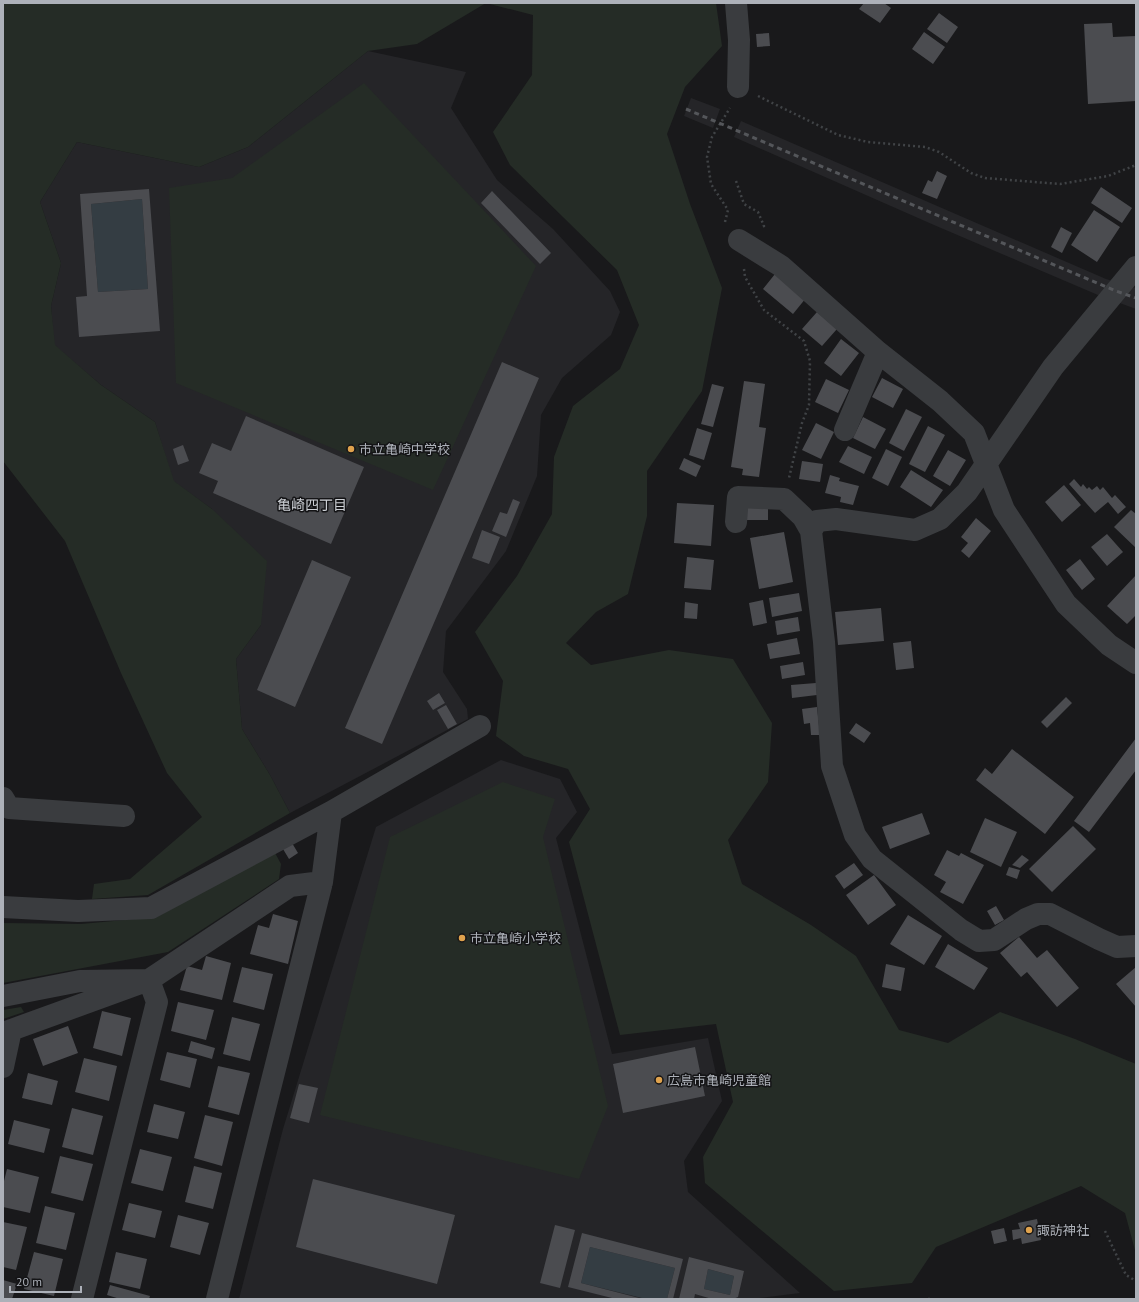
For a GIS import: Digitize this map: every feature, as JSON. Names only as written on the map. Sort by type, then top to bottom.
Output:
[{"type":"street","points":[[736,3],[739,40],[738,87]]},
{"type":"street","points":[[739,240],[781,266],[878,352],[940,401],[974,433],[1004,510],[1066,604],[1109,645],[1136,663]]},
{"type":"street","points":[[811,531],[817,521],[836,519],[915,530],[940,519],[967,492],[1053,367],[1136,267]]},
{"type":"street","points":[[845,430],[878,352]]},
{"type":"street","points":[[736,522],[738,497],[784,499],[803,517],[811,531],[824,642],[832,766],[855,835],[872,859],[961,930],[979,940],[994,940],[1026,919],[1038,914],[1050,914],[1117,947],[1136,946]]},
{"type":"street","points":[[3,907],[78,911],[151,908],[331,812],[480,726]]},
{"type":"street","points":[[3,798],[9,808],[124,816]]},
{"type":"street","points":[[217,1299],[322,882],[331,812]]},
{"type":"street","points":[[3,1067],[7,1031],[149,980],[290,886],[322,882]]},
{"type":"street","points":[[3,996],[80,981],[149,980]]},
{"type":"street","points":[[82,1299],[157,1002],[149,980]]},
{"type":"path","points":[[784,499],[802,423],[809,405],[810,361],[804,341],[764,310],[745,277],[739,240],[725,224],[728,210],[711,184],[707,157],[712,137],[734,102],[738,87],[838,135],[868,142],[925,147],[939,152],[971,173],[984,178],[1060,184],[1108,176],[1136,165]]},
{"type":"path","points":[[736,181],[744,204],[758,212],[764,226],[739,240]]},
{"type":"path","points":[[1105,1231],[1126,1275],[1136,1281]]},
{"type":"path","points":[[928,1299],[933,1299]]},
{"type":"shaded area","points":[[3,3],[486,3],[417,44],[368,51],[248,147],[199,167],[77,142],[40,202],[61,263],[51,306],[55,345],[101,385],[155,422],[174,481],[212,509],[267,561],[261,625],[236,659],[242,729],[270,775],[290,813],[148,895],[92,899],[94,884],[130,879],[202,817],[167,773],[121,673],[65,541],[3,461]]},
{"type":"shaded area","points":[[486,3],[716,3],[722,46],[685,87],[667,134],[690,204],[722,288],[702,391],[647,471],[647,516],[628,594],[596,612],[566,643],[591,665],[669,650],[733,659],[772,723],[768,782],[728,840],[742,884],[811,925],[856,956],[899,1030],[948,1043],[1000,1012],[1075,1039],[1136,1064],[1136,1254],[1125,1213],[1081,1186],[936,1247],[912,1283],[834,1291],[705,1183],[703,1157],[733,1102],[716,1024],[620,1035],[569,842],[590,809],[568,769],[524,756],[496,736],[503,681],[475,632],[517,576],[552,514],[554,457],[573,406],[620,369],[639,325],[617,270],[510,165],[493,132],[532,75],[533,15]]},
{"type":"shaded area","name":"市立亀崎中学校","points":[[368,51],[466,72],[451,108],[497,180],[553,229],[610,291],[620,312],[611,335],[562,378],[541,415],[537,476],[506,551],[446,631],[443,672],[467,709],[468,719],[290,813],[270,775],[242,729],[236,659],[261,625],[212,509],[173,481],[155,422],[101,385],[54,345],[51,306],[61,263],[40,202],[77,142],[199,167],[248,147]]},
{"type":"shaded area","points":[[364,83],[536,266],[433,490],[176,383],[169,188],[232,178]]},
{"type":"shaded area","points":[[691,98],[720,109],[713,128],[684,116]]},
{"type":"shaded area","points":[[741,121],[1106,279],[1136,288],[1136,309],[1098,295],[934,225],[734,137]]},
{"type":"shaded area","points":[[142,199],[148,289],[98,292],[91,204]]},
{"type":"shaded area","name":"市立亀崎小学校","points":[[501,760],[560,779],[577,812],[556,838],[612,1054],[708,1038],[722,1101],[684,1161],[688,1192],[800,1293],[756,1299],[239,1299],[283,1129],[376,827]]},
{"type":"shaded area","points":[[503,782],[555,799],[543,837],[608,1106],[579,1179],[320,1115],[390,837]]},
{"type":"shaded area","points":[[274,851],[281,864],[279,879],[168,952],[3,983],[3,923],[81,924],[157,917]]},
{"type":"shaded area","points":[[21,1007],[24,1012],[3,1019],[3,1010]]},
{"type":"shaded area","points":[[590,1247],[675,1268],[667,1299],[646,1299],[581,1283]]},
{"type":"shaded area","points":[[708,1269],[734,1276],[730,1295],[704,1289]]},
{"type":"building","points":[[864,3],[884,3],[891,8],[880,23],[859,9]]},
{"type":"building","points":[[939,13],[958,27],[947,43],[927,29]]},
{"type":"building","points":[[1112,23],[1113,37],[1136,36],[1136,101],[1088,104],[1084,24]]},
{"type":"building","points":[[924,32],[945,47],[933,64],[912,49]]},
{"type":"building","points":[[769,33],[770,46],[757,47],[756,34]]},
{"type":"building","points":[[937,171],[947,176],[937,199],[922,193],[928,180],[932,182]]},
{"type":"building","points":[[1101,187],[1132,208],[1122,223],[1091,203]]},
{"type":"building","points":[[149,189],[160,331],[79,337],[76,297],[87,296],[80,194]],"holes":[[[142,199],[148,289],[98,292],[91,204]]]},
{"type":"building","points":[[492,191],[551,253],[540,264],[481,203]]},
{"type":"building","points":[[1094,210],[1120,227],[1097,262],[1071,245]]},
{"type":"building","points":[[1061,227],[1072,233],[1062,253],[1051,247]]},
{"type":"building","points":[[775,274],[806,298],[793,314],[763,289]]},
{"type":"building","points":[[817,312],[837,329],[822,346],[802,329]]},
{"type":"building","points":[[841,339],[859,353],[841,376],[824,363]]},
{"type":"building","points":[[502,362],[539,378],[382,744],[345,728]]},
{"type":"building","points":[[882,378],[903,389],[893,408],[872,397]]},
{"type":"building","points":[[826,379],[849,390],[838,413],[815,402]]},
{"type":"building","points":[[744,381],[765,384],[759,427],[766,428],[759,477],[742,475],[743,469],[731,467]]},
{"type":"building","points":[[712,384],[724,387],[713,427],[701,424]]},
{"type":"building","points":[[906,409],[922,417],[904,451],[889,443]]},
{"type":"building","points":[[246,416],[364,467],[331,544],[213,493],[218,481],[199,473],[212,443],[231,451]]},
{"type":"building","points":[[863,417],[886,429],[875,449],[853,438]]},
{"type":"building","points":[[816,423],[834,432],[821,459],[802,450]]},
{"type":"building","points":[[928,426],[945,435],[925,472],[909,464]]},
{"type":"building","points":[[697,428],[712,433],[704,460],[689,455]]},
{"type":"building","points":[[183,445],[189,461],[178,465],[173,449]]},
{"type":"building","points":[[848,446],[872,457],[864,474],[839,462]]},
{"type":"building","points":[[886,449],[902,457],[888,486],[872,478]]},
{"type":"building","points":[[948,450],[966,460],[950,486],[933,476]]},
{"type":"building","points":[[684,458],[701,466],[696,477],[679,469]]},
{"type":"building","points":[[802,461],[823,464],[820,482],[799,479]]},
{"type":"building","points":[[911,470],[943,490],[931,507],[900,487]]},
{"type":"building","points":[[830,475],[840,478],[839,481],[859,486],[853,505],[840,502],[841,497],[825,493]]},
{"type":"building","points":[[1074,479],[1081,487],[1083,484],[1087,489],[1089,487],[1092,490],[1097,486],[1100,490],[1103,487],[1112,498],[1115,495],[1126,507],[1118,514],[1108,502],[1095,513],[1069,484]]},
{"type":"building","points":[[1064,485],[1081,505],[1062,522],[1045,502]]},
{"type":"building","points":[[513,499],[520,502],[506,537],[492,531],[500,512],[507,514]]},
{"type":"building","points":[[677,503],[714,505],[711,546],[674,543]]},
{"type":"building","points":[[747,506],[768,506],[768,520],[746,520]]},
{"type":"building","points":[[1131,510],[1136,514],[1136,548],[1114,527]]},
{"type":"building","points":[[976,518],[991,531],[969,558],[961,551],[968,543],[961,537]]},
{"type":"building","points":[[482,530],[500,537],[489,564],[472,558]]},
{"type":"building","points":[[784,532],[793,582],[759,589],[750,538]]},
{"type":"building","points":[[1107,534],[1123,552],[1107,566],[1091,547]]},
{"type":"building","points":[[687,557],[714,560],[711,590],[684,588]]},
{"type":"building","points":[[1080,559],[1095,579],[1082,590],[1066,570]]},
{"type":"building","points":[[312,560],[351,577],[295,707],[257,690]]},
{"type":"building","points":[[1136,575],[1136,615],[1127,624],[1107,606]]},
{"type":"building","points":[[799,593],[802,611],[772,617],[769,598]]},
{"type":"building","points":[[763,600],[767,623],[753,626],[749,603]]},
{"type":"building","points":[[685,602],[698,604],[697,619],[684,618]]},
{"type":"building","points":[[881,608],[884,641],[838,645],[835,612]]},
{"type":"building","points":[[798,617],[800,631],[777,635],[775,621]]},
{"type":"building","points":[[797,638],[800,654],[770,659],[767,644]]},
{"type":"building","points":[[911,641],[914,668],[896,670],[893,643]]},
{"type":"building","points":[[803,662],[805,675],[782,679],[780,666]]},
{"type":"building","points":[[816,683],[817,695],[792,698],[791,685]]},
{"type":"building","points":[[439,693],[445,703],[433,710],[427,701]]},
{"type":"building","points":[[1066,697],[1072,703],[1047,728],[1041,722]]},
{"type":"building","points":[[446,705],[457,724],[448,729],[437,710]]},
{"type":"building","points":[[817,707],[820,735],[811,735],[810,723],[804,724],[802,709]]},
{"type":"building","points":[[856,723],[871,733],[864,743],[849,733]]},
{"type":"building","points":[[1136,738],[1136,770],[1089,832],[1074,821]]},
{"type":"building","points":[[1012,749],[1074,797],[1045,834],[976,780],[985,768],[992,774]]},
{"type":"building","points":[[922,813],[930,834],[890,849],[882,827]]},
{"type":"building","points":[[985,818],[1017,832],[1001,867],[970,852]]},
{"type":"building","points":[[1073,826],[1096,849],[1052,892],[1029,869]]},
{"type":"building","points":[[292,843],[298,853],[289,859],[283,849]]},
{"type":"building","points":[[947,850],[959,856],[961,853],[984,865],[963,904],[940,892],[946,882],[934,875]]},
{"type":"building","points":[[1022,855],[1029,860],[1020,868],[1012,865]]},
{"type":"building","points":[[854,863],[863,875],[844,889],[835,876]]},
{"type":"building","points":[[1009,867],[1020,870],[1017,879],[1006,875]]},
{"type":"building","points":[[874,875],[896,905],[868,925],[846,895]]},
{"type":"building","points":[[996,906],[1004,920],[995,925],[987,911]]},
{"type":"building","points":[[273,914],[298,921],[288,964],[250,954],[258,925],[269,928]]},
{"type":"building","points":[[908,915],[942,936],[924,965],[890,944]]},
{"type":"building","points":[[1019,937],[1037,958],[1047,950],[1079,988],[1057,1007],[1027,972],[1021,977],[1000,953]]},
{"type":"building","points":[[948,944],[988,968],[974,990],[935,967]]},
{"type":"building","points":[[206,956],[231,963],[222,1000],[180,990],[187,966],[202,970]]},
{"type":"building","points":[[886,964],[905,968],[901,991],[882,987]]},
{"type":"building","points":[[242,967],[273,974],[264,1010],[233,1002]]},
{"type":"building","points":[[1136,967],[1136,1007],[1116,984]]},
{"type":"building","points":[[178,1002],[214,1010],[206,1040],[171,1031]]},
{"type":"building","points":[[102,1011],[131,1018],[122,1056],[93,1048]]},
{"type":"building","points":[[232,1017],[260,1024],[250,1061],[223,1054]]},
{"type":"building","points":[[68,1026],[78,1053],[43,1066],[33,1039]]},
{"type":"building","points":[[191,1041],[215,1048],[212,1059],[188,1052]]},
{"type":"building","name":"広島市亀崎児童館","points":[[695,1047],[705,1096],[623,1113],[613,1064]]},
{"type":"building","points":[[167,1052],[197,1059],[190,1088],[160,1080]]},
{"type":"building","points":[[84,1058],[117,1066],[109,1101],[75,1092]]},
{"type":"building","points":[[218,1066],[250,1073],[239,1115],[208,1107]]},
{"type":"building","points":[[28,1073],[58,1081],[52,1105],[22,1098]]},
{"type":"building","points":[[299,1084],[318,1088],[309,1123],[290,1118]]},
{"type":"building","points":[[154,1104],[185,1112],[178,1139],[147,1132]]},
{"type":"building","points":[[72,1108],[103,1116],[93,1155],[62,1147]]},
{"type":"building","points":[[205,1115],[233,1122],[222,1166],[194,1158]]},
{"type":"building","points":[[14,1120],[50,1129],[44,1153],[8,1144]]},
{"type":"building","points":[[140,1149],[172,1157],[163,1191],[131,1183]]},
{"type":"building","points":[[60,1156],[93,1164],[83,1201],[51,1193]]},
{"type":"building","points":[[194,1166],[222,1173],[213,1209],[185,1202]]},
{"type":"building","points":[[7,1169],[39,1177],[30,1213],[3,1207],[3,1185]]},
{"type":"building","points":[[313,1179],[455,1215],[437,1284],[296,1247]]},
{"type":"building","points":[[129,1203],[162,1211],[155,1238],[122,1230]]},
{"type":"building","points":[[45,1206],[75,1213],[66,1250],[36,1243]]},
{"type":"building","points":[[178,1215],[209,1223],[200,1255],[170,1247]]},
{"type":"building","points":[[1037,1219],[1041,1240],[1022,1244],[1021,1238],[1013,1240],[1012,1230],[1020,1229],[1018,1223]]},
{"type":"building","points":[[3,1222],[27,1227],[16,1270],[3,1267]]},
{"type":"building","points":[[555,1225],[575,1230],[560,1288],[540,1283]]},
{"type":"building","points":[[1004,1228],[1007,1241],[994,1244],[991,1231]]},
{"type":"building","points":[[582,1233],[683,1259],[673,1299],[667,1299],[675,1268],[590,1247],[581,1283],[643,1299],[616,1299],[568,1287]]},
{"type":"building","points":[[34,1252],[63,1259],[54,1296],[24,1289]]},
{"type":"building","points":[[116,1252],[147,1259],[140,1289],[109,1282]]},
{"type":"building","points":[[689,1257],[744,1271],[738,1297],[733,1299],[712,1299],[695,1294],[694,1299],[679,1299]],"holes":[[[708,1269],[734,1276],[730,1295],[704,1289]]]},
{"type":"building","points":[[3,1280],[17,1284],[12,1299],[3,1299]]},
{"type":"building","points":[[110,1285],[150,1296],[149,1299],[120,1299],[107,1295]]},
{"type":"railway","points":[[686,109],[1116,291],[1136,298]]},
{"type":"place","name":"市立亀崎中学校","points":[[351,449]]},
{"type":"place","name":"市立亀崎小学校","points":[[462,938]]},
{"type":"place","name":"広島市亀崎児童館","points":[[659,1080]]},
{"type":"place","name":"諏訪神社","points":[[1029,1230]]},
{"type":"district","name":"亀崎四丁目","points":[[312,505]]}]
